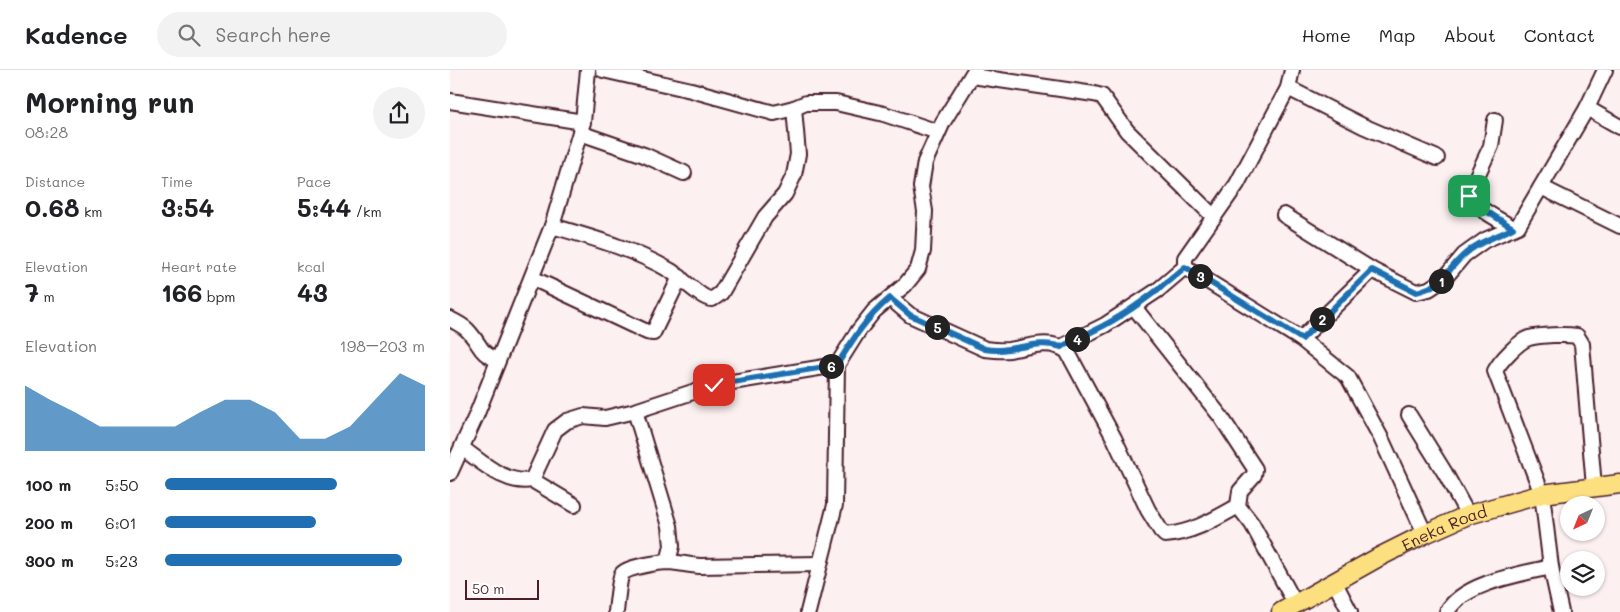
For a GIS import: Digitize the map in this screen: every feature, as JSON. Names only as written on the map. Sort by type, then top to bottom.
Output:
[{"type":"main road","name":"Eneka Road","points":[[1290,609],[1379,557],[1468,515],[1542,494],[1620,484]]},
{"type":"street","points":[[450,473],[462,448],[552,226],[582,127],[588,70]]},
{"type":"street","points":[[603,70],[691,90],[774,113],[806,103],[836,103],[884,114],[938,132]]},
{"type":"street","points":[[1061,347],[1105,325],[1134,307],[1185,267],[1185,258],[1237,184],[1288,88],[1292,70]]},
{"type":"street","points":[[1284,215],[1372,270],[1416,292],[1429,289],[1444,279],[1464,255],[1485,240],[1518,226],[1587,108],[1605,70]]},
{"type":"street","points":[[808,612],[834,505],[837,365],[859,330],[874,311],[905,285],[918,269],[923,251],[925,211],[921,187],[925,162],[938,132],[973,73],[1102,96],[1127,131],[1214,217]]},
{"type":"street","points":[[1288,88],[1363,126],[1437,158]]},
{"type":"street","points":[[450,100],[582,127],[684,173]]},
{"type":"street","points":[[552,226],[614,244],[680,277],[709,299],[714,298],[721,292],[761,223],[785,194],[794,175],[798,154],[794,108]]},
{"type":"street","points":[[1587,108],[1620,127]]},
{"type":"street","points":[[1495,120],[1491,146],[1469,196],[1475,204],[1513,228]]},
{"type":"street","points":[[1541,187],[1620,226]]},
{"type":"street","points":[[1185,267],[1302,339],[1348,377],[1381,438],[1425,534]]},
{"type":"street","points":[[1302,339],[1372,270]]},
{"type":"street","points":[[532,278],[647,332],[653,333],[680,277]]},
{"type":"street","points":[[890,298],[910,315],[985,349],[996,351],[1042,344],[1055,344],[1067,351],[1114,438],[1148,510],[1165,535],[1173,535],[1199,527],[1238,506]]},
{"type":"street","points":[[1134,307],[1221,416],[1255,469],[1254,476],[1240,491],[1238,506],[1252,524],[1290,609]]},
{"type":"street","points":[[450,319],[470,332],[483,353],[498,360]]},
{"type":"street","points":[[1561,612],[1551,567],[1542,494],[1495,371],[1498,365],[1520,343],[1529,338],[1568,334],[1577,336],[1582,344],[1594,488]]},
{"type":"street","points":[[532,480],[555,430],[567,421],[583,416],[604,418],[635,411],[714,385],[837,365]]},
{"type":"street","points":[[635,411],[670,526],[672,546],[668,562]]},
{"type":"street","points":[[1410,415],[1468,515]]},
{"type":"street","points":[[462,448],[498,473],[522,482],[532,480],[574,505]]},
{"type":"street","points":[[616,612],[621,575],[625,570],[668,562],[700,566],[819,564]]},
{"type":"street","points":[[1447,612],[1451,604],[1480,585],[1551,567]]},
{"type":"street","points":[[1335,583],[1350,612]]},
{"type":"route","points":[[714,385],[837,365],[859,330],[874,311],[890,298],[910,315],[985,349],[996,351],[1009,350],[1042,344],[1055,344],[1061,347],[1105,325],[1134,307],[1185,267],[1302,339],[1372,270],[1416,292],[1429,289],[1444,279],[1464,255],[1485,240],[1513,228],[1472,202],[1469,196]]}]
